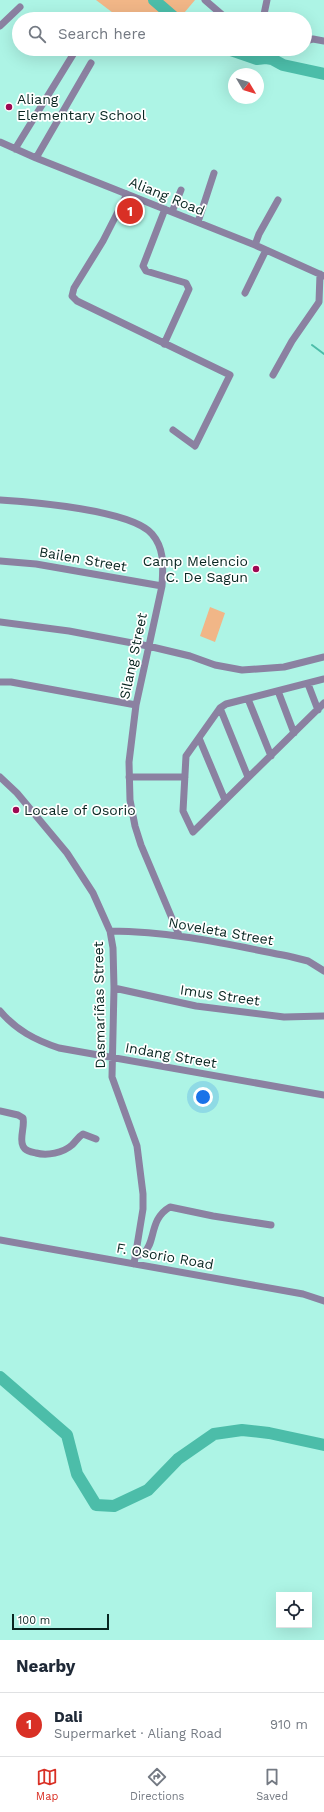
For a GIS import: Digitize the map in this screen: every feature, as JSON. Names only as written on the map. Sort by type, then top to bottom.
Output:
[{"type":"street","points":[[205,0],[219,12]]},
{"type":"street","points":[[264,12],[267,0]]},
{"type":"street","points":[[15,12],[20,7]]},
{"type":"street","points":[[0,26],[12,15]]},
{"type":"street","points":[[312,39],[324,41]]},
{"type":"street","points":[[15,149],[72,56]]},
{"type":"street","points":[[36,158],[91,63]]},
{"type":"street","name":"Aliang Road","points":[[0,142],[36,158],[255,245],[322,275]]},
{"type":"street","points":[[198,222],[214,173]]},
{"type":"street","points":[[164,344],[189,289],[186,283],[146,271],[142,266],[169,210],[181,190]]},
{"type":"street","points":[[127,194],[103,240],[74,288],[72,296],[77,301],[230,375],[195,446],[173,430]]},
{"type":"street","points":[[255,245],[278,200]]},
{"type":"street","points":[[245,293],[266,250]]},
{"type":"street","points":[[273,375],[292,341],[319,302],[322,275]]},
{"type":"street","name":"Silang Street","points":[[0,500],[32,502],[118,516],[138,524],[152,533],[161,548],[163,566],[162,586],[136,705],[129,762],[130,800],[135,826],[141,845],[180,935]]},
{"type":"street","name":"Bailen Street","points":[[0,561],[36,564],[162,586]]},
{"type":"street","points":[[0,622],[69,630],[148,646],[190,656],[215,665],[242,670],[284,666],[324,657]]},
{"type":"street","points":[[324,680],[226,704],[220,708],[186,756],[183,811],[193,832],[324,703]]},
{"type":"street","points":[[0,682],[12,682],[136,705]]},
{"type":"street","points":[[308,684],[318,710]]},
{"type":"street","points":[[278,691],[294,733]]},
{"type":"street","points":[[248,699],[271,756]]},
{"type":"street","points":[[220,708],[248,777]]},
{"type":"street","points":[[199,738],[225,800]]},
{"type":"street","points":[[129,777],[185,777]]},
{"type":"street","name":"Dasmariñas Street","points":[[0,778],[17,793],[67,853],[93,893],[110,931],[113,948],[114,988],[113,1080],[137,1146],[143,1194],[143,1209],[135,1260]]},
{"type":"street","name":"Noveleta Street","points":[[110,931],[144,931],[180,935],[292,957],[308,961],[324,971]]},
{"type":"street","name":"Imus Street","points":[[114,988],[196,1006],[284,1016],[324,1016]]},
{"type":"street","name":"Indang Street","points":[[0,1011],[22,1032],[39,1041],[59,1048],[324,1095]]},
{"type":"street","points":[[0,1111],[18,1115],[23,1118],[25,1126],[22,1141],[23,1147],[28,1152],[45,1156],[70,1146],[79,1136],[83,1134],[96,1139]]},
{"type":"street","points":[[135,1260],[144,1254],[162,1212],[170,1207],[213,1216],[271,1225]]},
{"type":"street","name":"F. Osorio Road","points":[[0,1240],[135,1260],[303,1294],[324,1301]]},
{"type":"shaded area","points":[[96,0],[195,0],[185,12],[112,12]]},
{"type":"shaded area","points":[[210,607],[225,613],[215,642],[200,636]]},
{"type":"waterway","points":[[154,0],[168,12]]},
{"type":"waterway","points":[[248,56],[257,59],[272,59],[283,65],[324,74]]},
{"type":"waterway","points":[[312,345],[324,354]]},
{"type":"waterway","points":[[0,1377],[67,1435],[77,1474],[96,1505],[114,1506],[148,1490],[178,1459],[214,1434],[242,1430],[269,1433],[324,1445]]},
{"type":"place","name":"Aliang Elementary School","points":[[9,107]]},
{"type":"place","name":"Dali","points":[[130,211]]},
{"type":"place","name":"Camp Melencio C. De Sagun","points":[[256,569]]},
{"type":"place","name":"Locale of Osorio","points":[[16,810]]}]
